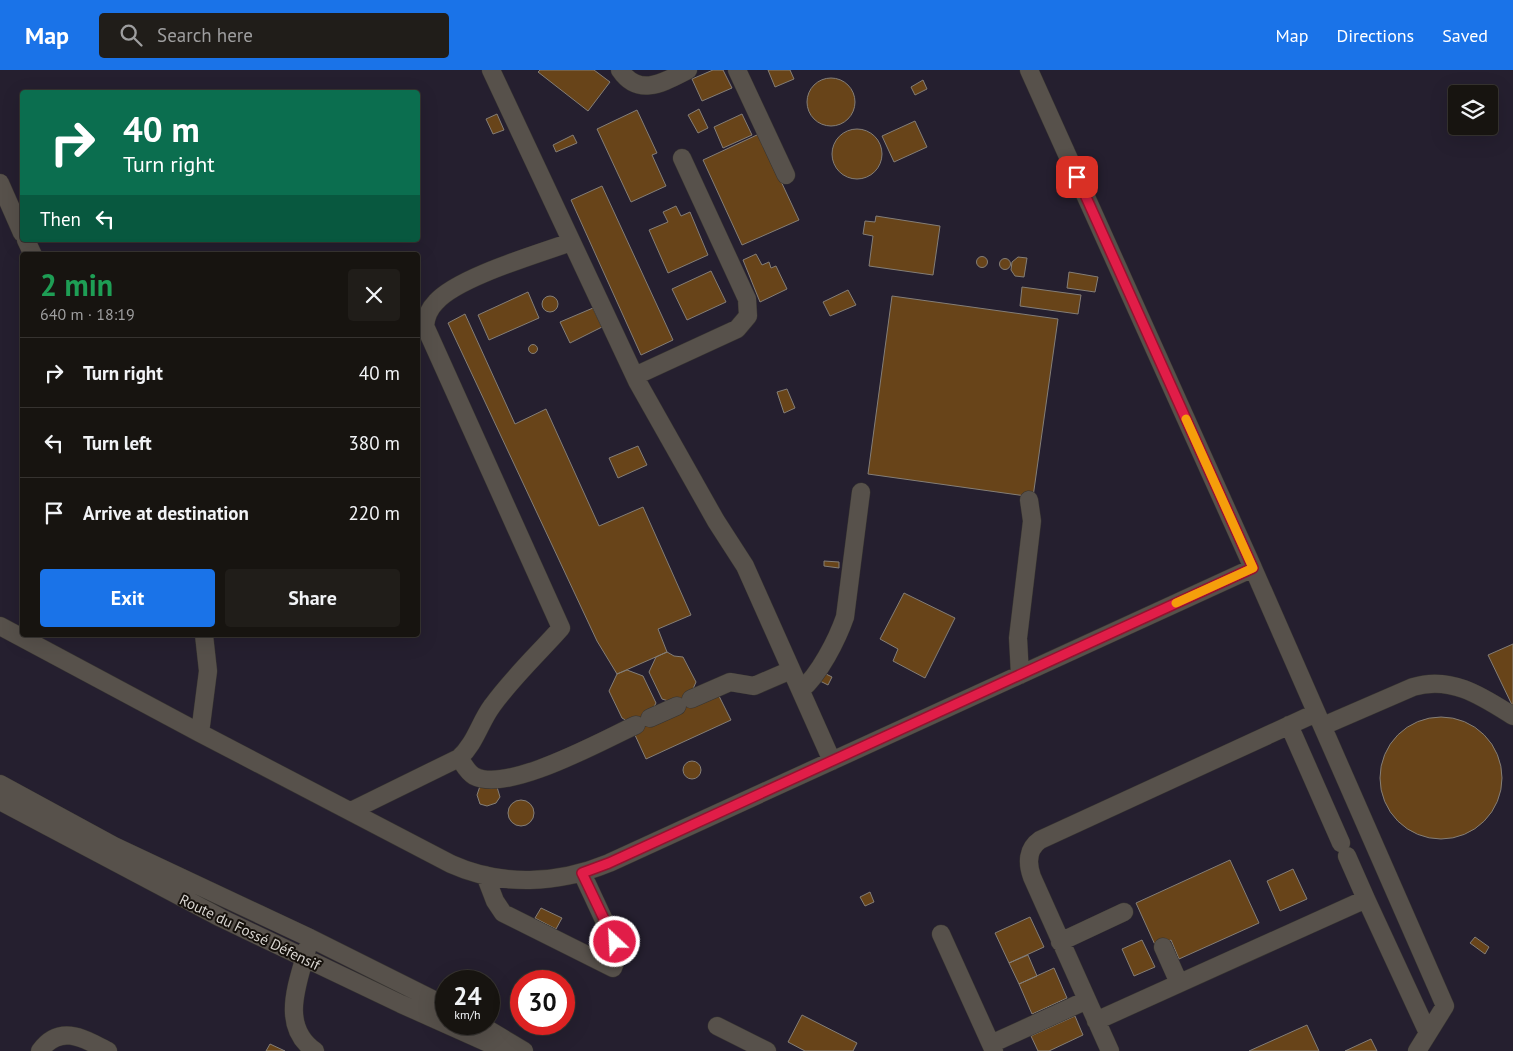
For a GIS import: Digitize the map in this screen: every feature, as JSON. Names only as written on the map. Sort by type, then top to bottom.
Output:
[{"type":"street","points":[[490,70],[635,376],[716,521],[745,566],[832,761]]},
{"type":"street","points":[[620,70],[630,81],[642,86],[661,83],[688,70]]},
{"type":"street","points":[[737,70],[786,175]]},
{"type":"street","points":[[1029,70],[1253,568],[1445,1006],[1417,1051]]},
{"type":"street","points":[[635,376],[737,329],[745,322],[748,316],[747,299],[682,158]]},
{"type":"street","points":[[0,183],[20,228]]},
{"type":"street","points":[[351,811],[460,758],[503,692],[561,628],[425,326],[428,312],[436,301],[459,285],[571,242]]},
{"type":"street","points":[[801,690],[812,680],[845,617],[861,492]]},
{"type":"street","points":[[1020,675],[1017,644],[1032,521],[1029,500]]},
{"type":"street","points":[[21,637],[451,864],[485,875],[527,881],[556,879],[582,873],[609,863],[1253,568]]},
{"type":"street","points":[[0,626],[20,637]]},
{"type":"street","points":[[200,733],[208,672],[204,637]]},
{"type":"street","points":[[460,758],[473,776],[486,779],[510,778],[535,771],[730,682],[754,686],[791,670]]},
{"type":"street","points":[[1110,1051],[1030,872],[1029,854],[1035,843],[1288,725],[1320,719],[1413,687],[1428,684],[1450,685],[1467,690],[1495,703],[1513,716]]},
{"type":"street","points":[[1288,725],[1428,1033]]},
{"type":"street","name":"Route du Fossé Défensif","points":[[0,784],[114,846],[310,938],[435,1000]]},
{"type":"street","name":"Route du Fossé Défensif","points":[[0,800],[171,892],[304,958],[506,1051]]},
{"type":"street","points":[[485,875],[495,900],[504,913],[613,968],[617,957],[617,948],[582,873]]},
{"type":"street","points":[[1096,1021],[1366,899]]},
{"type":"street","points":[[1060,942],[1124,912]]},
{"type":"street","points":[[942,934],[992,1048],[1087,1000]]},
{"type":"street","points":[[310,938],[296,992],[293,1016],[298,1033],[315,1051]]},
{"type":"street","points":[[1163,947],[1180,983]]},
{"type":"street","points":[[717,1026],[767,1051]]},
{"type":"street","points":[[40,1051],[55,1038],[73,1035],[108,1051]]},
{"type":"street","points":[[497,1035],[524,1051]]},
{"type":"shaded area","points":[[0,70],[1513,70],[1513,1051],[0,1051]]},
{"type":"building","points":[[540,70],[594,70],[610,82],[588,111],[538,72]]},
{"type":"building","points":[[713,70],[723,70],[732,88],[702,101],[692,79]]},
{"type":"building","points":[[768,70],[790,70],[794,79],[775,87]]},
{"type":"building","points":[[826,78],[836,78],[845,82],[851,88],[854,93],[854,111],[845,122],[836,126],[826,126],[817,122],[811,116],[807,107],[807,97],[811,88],[817,82]]},
{"type":"building","points":[[923,80],[927,89],[915,95],[911,87]]},
{"type":"building","points":[[699,109],[708,128],[698,133],[688,115]]},
{"type":"building","points":[[637,110],[657,153],[652,155],[666,186],[631,202],[597,129]]},
{"type":"building","points":[[497,114],[504,130],[493,134],[486,119]]},
{"type":"building","points":[[742,114],[752,135],[723,148],[714,127]]},
{"type":"building","points":[[915,121],[927,147],[894,162],[882,136]]},
{"type":"building","points":[[852,129],[862,129],[875,136],[882,149],[882,159],[875,172],[862,179],[852,179],[843,175],[836,168],[832,159],[832,149],[836,140],[843,133]]},
{"type":"building","points":[[759,134],[799,220],[742,245],[703,160]]},
{"type":"building","points":[[573,135],[577,143],[556,152],[553,145]]},
{"type":"building","points":[[602,186],[673,340],[641,355],[571,200]]},
{"type":"building","points":[[676,206],[681,216],[690,212],[708,255],[668,273],[649,230],[668,222],[663,212]]},
{"type":"building","points":[[876,216],[940,226],[933,275],[869,266],[873,236],[863,234],[865,221],[875,222]]},
{"type":"building","points":[[756,254],[762,265],[769,262],[771,268],[776,266],[787,289],[760,302],[743,260]]},
{"type":"building","points":[[982,256],[988,262],[982,268],[976,262]]},
{"type":"building","points":[[1018,257],[1027,258],[1024,277],[1015,276],[1011,270],[1012,262]]},
{"type":"building","points":[[1005,258],[1011,264],[1005,270],[999,264]]},
{"type":"building","points":[[711,271],[726,302],[687,320],[672,289]]},
{"type":"building","points":[[1069,272],[1098,277],[1095,292],[1067,288]]},
{"type":"building","points":[[1022,287],[1081,295],[1078,314],[1020,306]]},
{"type":"building","points":[[848,290],[856,305],[830,316],[823,302]]},
{"type":"building","points":[[528,292],[539,318],[489,340],[478,315]]},
{"type":"building","points":[[550,296],[556,298],[558,304],[556,310],[550,312],[544,310],[542,304],[544,298]]},
{"type":"building","points":[[892,296],[1058,319],[1033,497],[868,474]]},
{"type":"building","points":[[593,308],[602,327],[570,343],[560,322]]},
{"type":"building","points":[[465,314],[515,424],[546,409],[599,526],[643,507],[691,615],[658,629],[667,652],[617,674],[597,641],[448,323]]},
{"type":"building","points":[[533,344],[538,349],[533,354],[528,349]]},
{"type":"building","points":[[787,389],[795,408],[784,413],[777,392]]},
{"type":"building","points":[[638,446],[647,465],[618,478],[609,458]]},
{"type":"building","points":[[824,561],[839,562],[839,568],[824,566]]},
{"type":"building","points":[[904,593],[955,618],[925,678],[893,661],[898,649],[880,639]]},
{"type":"building","points":[[1513,644],[1513,707],[1488,655]]},
{"type":"building","points":[[667,652],[674,656],[683,657],[696,682],[689,698],[717,692],[731,720],[646,759],[629,722],[622,718],[609,691],[617,674],[627,670],[643,676],[656,703],[648,718],[678,704],[662,699],[649,672],[656,657]]},
{"type":"building","points":[[822,672],[832,677],[828,685],[818,680]]},
{"type":"building","points":[[1441,717],[1465,721],[1484,735],[1498,754],[1502,778],[1498,802],[1484,821],[1465,835],[1441,839],[1417,835],[1398,821],[1384,802],[1380,778],[1384,754],[1398,735],[1417,721]]},
{"type":"building","points":[[692,761],[698,764],[701,770],[698,776],[692,779],[686,776],[683,770],[686,764]]},
{"type":"building","points":[[480,786],[497,787],[500,797],[496,803],[487,806],[480,804],[477,795]]},
{"type":"building","points":[[521,800],[530,804],[534,813],[530,822],[521,826],[512,822],[508,813],[512,804]]},
{"type":"building","points":[[1230,860],[1259,923],[1179,959],[1171,940],[1156,947],[1136,903]]},
{"type":"building","points":[[1293,869],[1307,899],[1280,911],[1267,881]]},
{"type":"building","points":[[870,892],[874,902],[865,906],[860,897]]},
{"type":"building","points":[[541,908],[562,918],[556,929],[535,918]]},
{"type":"building","points":[[1030,917],[1044,947],[1009,963],[995,933]]},
{"type":"building","points":[[1475,937],[1489,947],[1485,954],[1470,943]]},
{"type":"building","points":[[1142,940],[1155,967],[1134,976],[1122,949]]},
{"type":"building","points":[[1028,955],[1037,976],[1019,984],[1009,963]]},
{"type":"building","points":[[1054,968],[1067,998],[1032,1014],[1019,984]]},
{"type":"building","points":[[802,1015],[857,1043],[853,1051],[805,1051],[788,1042]]},
{"type":"building","points":[[1075,1016],[1083,1035],[1049,1051],[1038,1051],[1031,1036]]},
{"type":"building","points":[[1307,1025],[1319,1051],[1249,1051]]},
{"type":"building","points":[[1371,1039],[1377,1051],[1345,1051]]},
{"type":"building","points":[[270,1044],[285,1051],[266,1051]]},
{"type":"slow traffic","points":[[1176,603],[1253,568],[1186,419]]},
{"type":"route","points":[[615,942],[582,873],[609,863],[773,789],[1253,568],[1077,177]]}]
